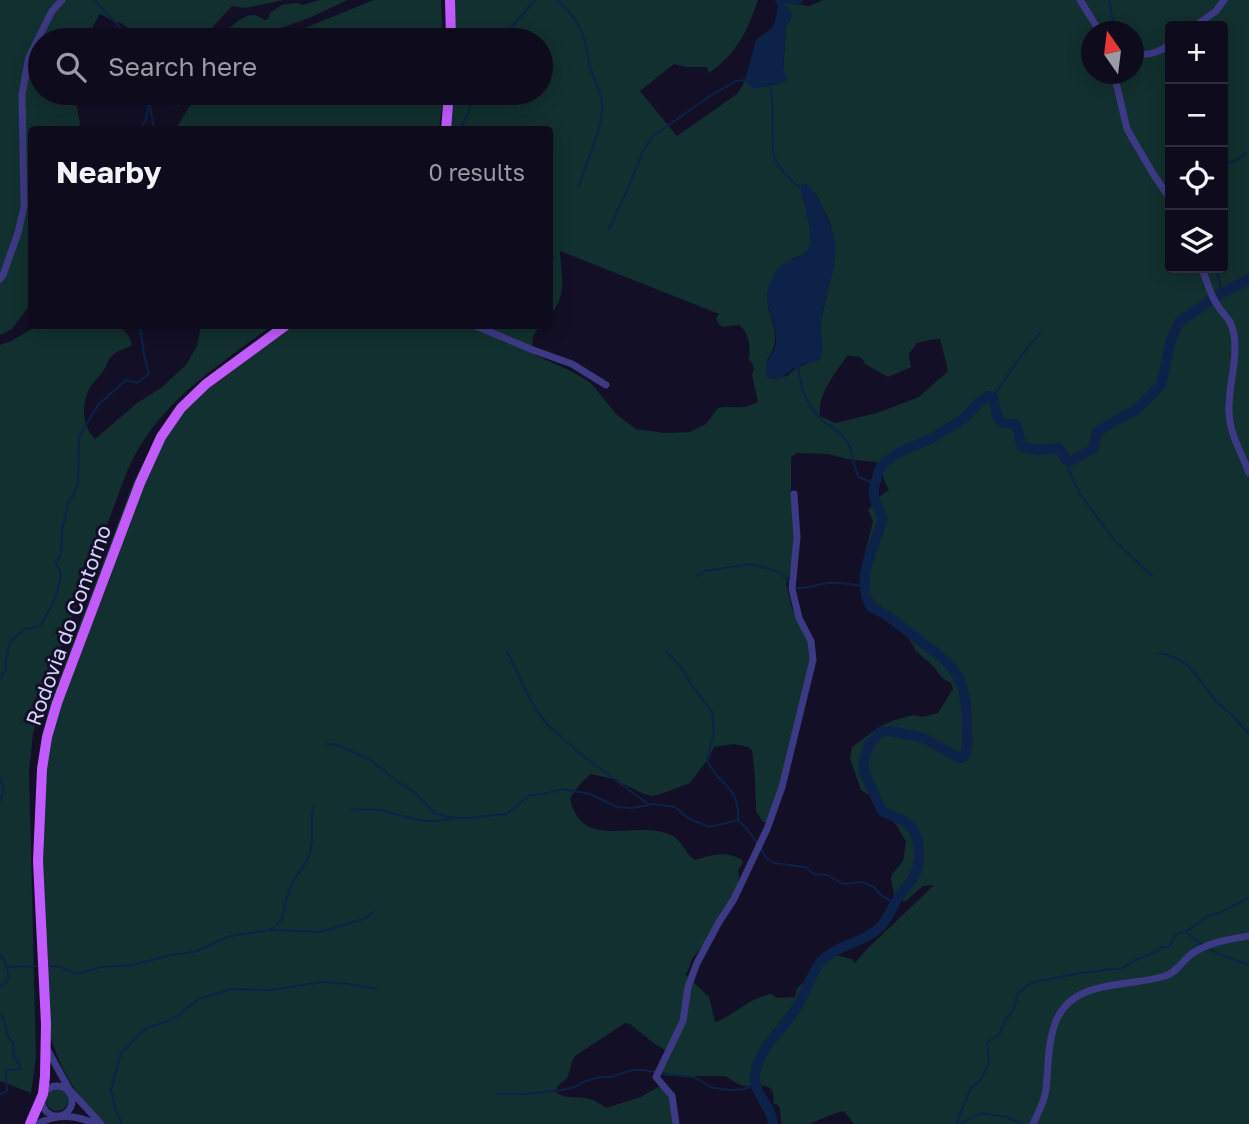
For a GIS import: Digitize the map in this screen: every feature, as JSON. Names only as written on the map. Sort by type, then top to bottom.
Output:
[{"type":"main road","points":[[450,0],[451,28]]},
{"type":"main road","points":[[446,126],[448,105]]},
{"type":"main road","name":"Rodovia do Contorno","points":[[30,1124],[43,1094],[45,1076],[46,1024],[38,861],[42,769],[47,737],[57,703],[160,437],[181,408],[206,384],[281,329]]},
{"type":"street","points":[[43,28],[51,11],[62,0]]},
{"type":"street","points":[[1080,0],[1093,21]]},
{"type":"street","points":[[1202,21],[1216,11],[1224,0]]},
{"type":"street","points":[[1144,54],[1153,54],[1165,48]]},
{"type":"street","points":[[0,279],[18,233],[24,207],[22,94],[28,62]]},
{"type":"street","points":[[1116,84],[1127,128],[1165,192]]},
{"type":"street","points":[[1203,273],[1234,334],[1230,419],[1249,473]]},
{"type":"street","points":[[483,329],[572,364],[606,385]]},
{"type":"street","points":[[676,1124],[672,1096],[656,1077],[683,1021],[688,987],[697,963],[734,899],[767,829],[782,787],[813,660],[811,641],[799,618],[792,589],[797,537],[794,494]]},
{"type":"street","points":[[1033,1124],[1046,1092],[1047,1062],[1056,1021],[1061,1009],[1072,998],[1105,986],[1167,976],[1192,953],[1223,940],[1249,936]]},
{"type":"street","points":[[37,1124],[68,1112],[73,1099],[45,1045]]},
{"type":"street","points":[[55,1086],[69,1089],[99,1124],[47,1112],[43,1104],[43,1094],[55,1086]]},
{"type":"green space","points":[[0,0],[284,0],[245,8],[232,6],[212,28],[128,28],[100,14],[92,28],[28,28],[28,105],[76,105],[80,126],[28,126],[28,307],[12,329],[0,335]]},
{"type":"green space","points":[[319,0],[348,0],[281,28],[229,28],[248,16],[268,19],[270,13],[282,5],[303,5]]},
{"type":"green space","points":[[374,0],[441,0],[442,28],[305,28]]},
{"type":"green space","points":[[452,0],[758,0],[750,22],[734,50],[709,73],[707,67],[674,64],[640,91],[677,136],[737,94],[746,76],[746,82],[763,87],[778,84],[783,71],[786,27],[791,18],[782,2],[809,6],[823,0],[1249,0],[1249,1124],[854,1124],[844,1111],[809,1124],[782,1124],[779,1107],[774,1104],[773,1093],[768,1087],[741,1085],[725,1076],[665,1076],[659,1065],[667,1051],[625,1023],[575,1056],[567,1078],[555,1091],[567,1097],[590,1099],[606,1108],[641,1097],[663,1084],[671,1097],[676,1124],[104,1124],[79,1095],[66,1075],[51,1039],[39,793],[44,735],[51,700],[133,483],[148,454],[174,419],[201,394],[289,329],[538,329],[533,340],[535,355],[591,383],[616,414],[636,429],[664,433],[690,432],[706,424],[718,408],[742,407],[758,402],[747,336],[739,325],[722,327],[716,318],[719,314],[560,251],[561,292],[553,311],[553,126],[451,126],[454,105],[553,105],[553,28],[453,28]],"holes":[[[801,186],[816,194],[830,223],[835,255],[822,317],[822,353],[787,376],[771,379],[767,360],[774,346],[775,334],[768,307],[793,258],[805,253],[810,243],[810,227]],[[940,339],[948,371],[919,397],[877,413],[835,423],[820,416],[824,392],[848,355],[862,358],[865,364],[888,377],[911,367],[909,354],[917,343]],[[797,453],[828,454],[886,466],[883,475],[889,490],[868,510],[873,521],[860,579],[873,602],[901,625],[916,651],[942,678],[951,683],[953,689],[938,713],[922,717],[914,715],[879,727],[852,747],[850,759],[861,790],[869,795],[897,826],[906,842],[903,861],[891,879],[895,898],[906,901],[923,886],[934,885],[855,963],[852,959],[837,955],[822,956],[816,973],[797,988],[795,997],[777,998],[771,994],[762,996],[715,1022],[709,997],[685,974],[692,959],[711,936],[738,887],[738,870],[742,860],[724,854],[695,860],[673,836],[659,831],[598,830],[586,825],[576,815],[570,798],[591,774],[613,779],[644,794],[661,794],[690,783],[714,747],[734,744],[752,750],[756,811],[763,822],[770,818],[812,670],[809,643],[792,608],[786,584],[793,563],[796,510],[791,491],[791,457]]]},
{"type":"green space","points":[[442,105],[439,126],[178,126],[189,107]]},
{"type":"green space","points":[[32,329],[125,331],[132,345],[112,356],[87,394],[85,421],[95,439],[186,365],[197,346],[200,329],[267,329],[190,388],[172,405],[141,445],[128,469],[42,697],[33,734],[29,771],[36,1057],[31,1093],[0,1081],[0,345]]},
{"type":"green space","points":[[57,1089],[65,1092],[68,1100],[65,1108],[57,1111],[49,1108],[46,1100],[49,1092]]},
{"type":"water","points":[[774,0],[803,0],[800,5],[783,3],[792,12],[786,27],[783,70],[788,81],[754,89],[746,82],[746,76],[756,40],[772,28],[775,22],[778,5]]},
{"type":"water","points":[[802,184],[807,184],[819,200],[830,226],[835,242],[833,269],[822,317],[820,360],[800,365],[777,379],[767,377],[766,370],[776,342],[767,296],[772,278],[779,268],[804,254],[810,243]]},
{"type":"waterway","points":[[94,0],[121,28]]},
{"type":"waterway","points":[[510,28],[535,0]]},
{"type":"waterway","points":[[557,0],[581,30],[602,102],[598,132],[579,187]]},
{"type":"waterway","points":[[1109,0],[1113,21]]},
{"type":"waterway","points":[[609,229],[643,151],[653,136],[710,96],[736,81],[748,80]]},
{"type":"waterway","points":[[769,83],[772,97],[773,152],[780,168],[801,189]]},
{"type":"waterway","points":[[142,126],[148,105]]},
{"type":"waterway","points":[[150,105],[153,126]]},
{"type":"waterway","points":[[461,126],[471,105]]},
{"type":"waterway","points":[[1228,164],[1246,153]]},
{"type":"waterway","points":[[1217,273],[1220,282],[1217,296]]},
{"type":"waterway","points":[[773,1124],[755,1081],[762,1054],[800,1002],[822,960],[872,934],[881,926],[912,879],[918,865],[919,847],[916,835],[903,821],[882,811],[865,774],[863,765],[869,744],[881,732],[891,731],[924,738],[959,758],[964,757],[967,750],[964,692],[954,670],[937,653],[882,612],[871,607],[866,596],[865,574],[883,519],[874,498],[879,470],[898,453],[932,438],[965,418],[988,396],[993,397],[998,419],[1002,423],[1016,424],[1022,447],[1039,450],[1059,448],[1067,461],[1071,461],[1094,448],[1097,432],[1136,410],[1161,385],[1171,340],[1180,321],[1217,296],[1249,279]]},
{"type":"waterway","points":[[0,679],[6,669],[10,642],[23,630],[39,626],[55,599],[61,577],[55,562],[61,553],[68,502],[78,483],[80,435],[98,405],[110,394],[126,380],[137,383],[149,374],[140,329]]},
{"type":"waterway","points":[[993,397],[1040,333]]},
{"type":"waterway","points":[[798,367],[803,391],[814,412],[845,438],[859,477],[875,484]]},
{"type":"waterway","points":[[1067,461],[1080,494],[1115,541],[1152,576]]},
{"type":"waterway","points":[[696,576],[705,571],[751,564],[776,571],[789,582]]},
{"type":"waterway","points":[[795,588],[833,583],[864,586]]},
{"type":"waterway","points":[[507,651],[530,699],[549,726],[578,752],[648,804]]},
{"type":"waterway","points":[[666,651],[682,668],[712,712],[714,733],[707,759],[716,775],[732,792],[738,808],[738,820],[758,844]]},
{"type":"waterway","points":[[1157,653],[1177,659],[1191,669],[1214,699],[1249,734]]},
{"type":"waterway","points":[[326,744],[337,745],[371,760],[414,792],[435,813],[448,817],[507,814],[530,795],[562,789],[590,794],[617,807],[632,808],[653,804],[675,807],[688,818],[709,827],[738,820]]},
{"type":"waterway","points":[[0,778],[4,790],[0,801]]},
{"type":"waterway","points":[[270,930],[282,920],[291,887],[309,857],[313,807]]},
{"type":"waterway","points":[[350,810],[375,809],[424,821],[452,818]]},
{"type":"waterway","points":[[761,849],[766,858],[774,863],[805,867],[814,874],[827,875],[843,884],[862,882],[874,887],[882,896],[895,903]]},
{"type":"waterway","points":[[956,1124],[971,1088],[980,1081],[989,1063],[987,1042],[999,1035],[1005,1020],[1013,1011],[1018,993],[1031,983],[1075,974],[1121,969],[1162,947],[1169,947],[1176,934],[1189,930],[1206,917],[1249,898]]},
{"type":"waterway","points":[[49,966],[77,974],[101,967],[133,965],[194,952],[230,936],[270,930],[320,932],[363,919],[373,911]]},
{"type":"waterway","points":[[1186,932],[1204,946]]},
{"type":"waterway","points":[[1209,949],[1249,965]]},
{"type":"waterway","points":[[0,954],[7,967],[8,978],[0,987]]},
{"type":"waterway","points":[[6,967],[40,966]]},
{"type":"waterway","points":[[122,1124],[111,1090],[121,1053],[147,1028],[168,1021],[198,999],[232,989],[271,990],[323,982],[376,989]]},
{"type":"waterway","points":[[0,1014],[8,1037],[13,1043],[14,1058],[20,1069],[7,1070],[7,1091],[0,1095]]},
{"type":"waterway","points":[[497,1094],[562,1090],[632,1070],[656,1072]]},
{"type":"waterway","points":[[662,1074],[694,1077],[713,1088],[732,1090],[745,1089],[756,1083]]},
{"type":"waterway","points":[[959,1124],[982,1113],[1007,1117],[1022,1124]]}]
